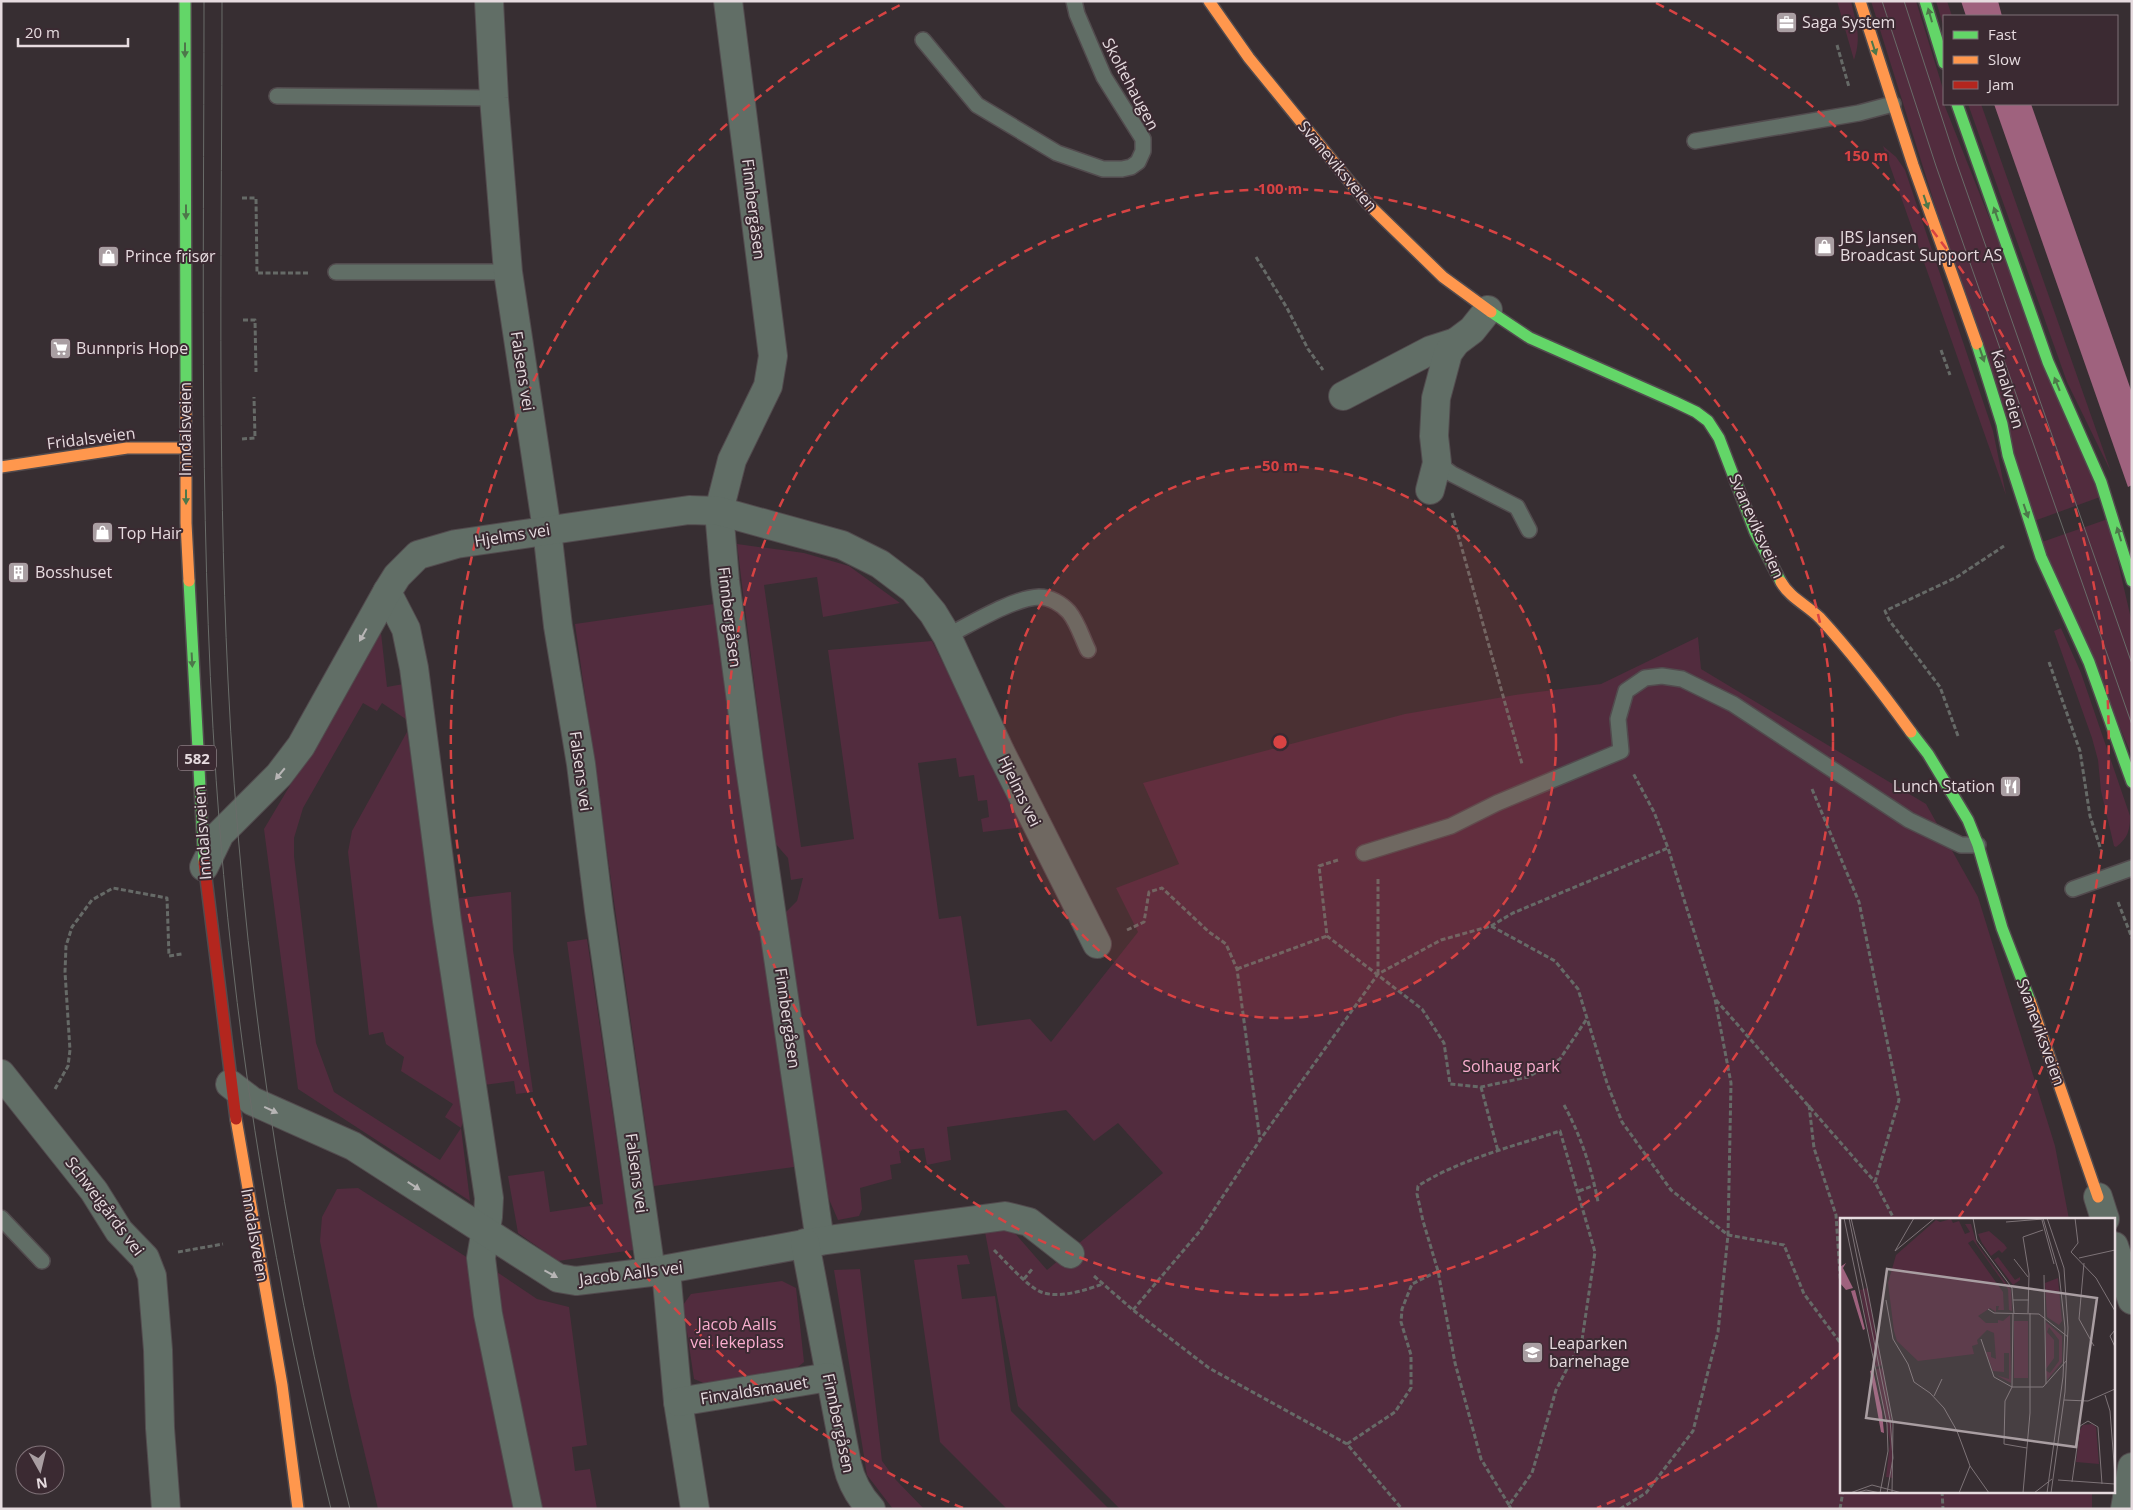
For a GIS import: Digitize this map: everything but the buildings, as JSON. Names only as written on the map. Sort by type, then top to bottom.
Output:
[{"type":"main road","name":"Inndalsveien","points":[[185,1],[186,538],[204,867],[230,1084],[282,1384],[298,1509]]},
{"type":"main road","name":"Svaneviksveien","points":[[1209,1],[1249,58],[1367,203],[1443,277],[1530,338],[1675,402],[1696,412],[1708,421],[1719,438],[1755,532],[1786,590],[1818,616],[1865,669],[1928,754],[1968,820],[1978,845],[2002,928],[2048,1049],[2101,1208]]},
{"type":"main road","name":"Kanalveien","points":[[1860,1],[1946,259],[1982,357],[2002,424],[2008,455],[2041,557],[2090,662],[2132,782]]},
{"type":"main road","points":[[1925,1],[1943,60]]},
{"type":"main road","points":[[1958,105],[2048,362],[2087,449],[2109,506],[2132,581]]},
{"type":"main road","name":"Fridalsveien","points":[[1,467],[127,448],[186,448]]},
{"type":"street","name":"Falsens vei","points":[[489,1],[494,98],[508,272],[547,530],[558,626],[581,764],[599,910],[695,1509]]},
{"type":"street","name":"Finnbergåsen","points":[[728,1],[773,356],[768,386],[732,460],[719,511],[725,580],[829,1377],[851,1480],[860,1497],[871,1509]]},
{"type":"street","points":[[1430,490],[1436,462],[1434,436],[1436,398],[1448,353],[1456,342],[1472,330],[1488,310]]},
{"type":"street","points":[[1343,396],[1431,350],[1456,342]]},
{"type":"street","name":"Hjelms vei","points":[[204,867],[220,834],[279,775],[301,746],[387,592],[397,576],[418,555],[456,544],[547,530],[689,510],[719,511],[842,545],[880,564],[913,589],[933,613],[947,636],[1000,751],[1097,944]]},
{"type":"street","points":[[387,592],[406,629],[414,668],[447,921],[489,1198],[488,1217],[481,1258],[488,1314],[528,1509]]},
{"type":"street","name":"Schweigårds vei","points":[[1,1074],[94,1192],[119,1231],[145,1258],[152,1276],[158,1350],[160,1428],[166,1509]]},
{"type":"street","name":"Jacob Aalls vei","points":[[230,1084],[252,1101],[353,1146],[558,1278],[576,1281],[658,1271],[812,1242],[1005,1216],[1029,1222],[1070,1254]]},
{"type":"street","points":[[2116,1252],[2132,1300]]},
{"type":"street","name":"Finvaldsmauet","points":[[678,1402],[829,1377]]},
{"type":"street","points":[[2125,1509],[2132,1467]]},
{"type":"lane","name":"Skoltehaugen","points":[[923,40],[977,105],[1057,153],[1103,169],[1131,167],[1138,162],[1143,151],[1143,139],[1100,70],[1077,14],[1074,1]]},
{"type":"lane","points":[[277,96],[494,98]]},
{"type":"lane","points":[[1695,142],[1859,113],[1893,104]]},
{"type":"lane","points":[[336,272],[508,272]]},
{"type":"lane","points":[[1435,451],[1444,468],[1452,474],[1517,507],[1529,530]]},
{"type":"lane","points":[[947,636],[1008,606],[1026,599],[1041,597],[1055,601],[1068,611],[1075,621],[1088,650]]},
{"type":"lane","points":[[1364,853],[1451,826],[1529,789],[1620,751],[1618,719],[1626,691],[1645,678],[1662,676],[1682,679],[1732,704],[1909,820],[1961,844],[1978,845]]},
{"type":"lane","points":[[2073,889],[2132,868]]},
{"type":"lane","points":[[1,1218],[42,1261]]},
{"type":"path","points":[[242,198],[256,198],[257,273],[336,272]]},
{"type":"path","points":[[1256,257],[1287,308],[1308,349],[1343,396]]},
{"type":"path","points":[[243,320],[255,320],[256,372]]},
{"type":"path","points":[[242,439],[255,438],[254,397]]},
{"type":"path","points":[[1451,507],[1529,789]]},
{"type":"path","points":[[1960,740],[1940,687],[1888,620],[1885,611],[1957,576],[2008,542]]},
{"type":"path","points":[[1794,745],[1859,902],[1899,1100],[1875,1182]]},
{"type":"path","points":[[1620,751],[1654,812],[1668,848],[1715,999],[1731,1083],[1728,1235],[1718,1332],[1693,1431],[1646,1493],[1620,1509]]},
{"type":"path","points":[[1133,1310],[1200,1231],[1260,1140],[1378,974],[1441,940],[1491,926],[1513,913],[1668,848]]},
{"type":"path","points":[[1364,853],[1378,871],[1378,974]]},
{"type":"path","points":[[1319,866],[1327,936],[1422,1009],[1444,1043],[1450,1084],[1481,1087],[1528,1077],[1560,1059],[1586,1020]]},
{"type":"path","points":[[32,1113],[55,1089],[68,1066],[70,1050],[66,946],[72,927],[92,900],[113,888],[167,898],[169,956],[186,954]]},
{"type":"path","points":[[1097,944],[1144,922],[1149,892],[1162,888],[1209,932],[1226,944],[1237,969],[1260,1140]]},
{"type":"path","points":[[1491,926],[1555,961],[1578,989],[1586,1020],[1622,1122],[1671,1190],[1728,1235],[1784,1245],[1804,1294],[1840,1342]]},
{"type":"path","points":[[1237,969],[1327,936]]},
{"type":"path","points":[[1715,999],[1875,1182],[1893,1218]]},
{"type":"path","points":[[1481,1087],[1498,1151]]},
{"type":"path","points":[[1808,1104],[1814,1148],[1836,1215],[1840,1274]]},
{"type":"path","points":[[1564,1106],[1574,1123],[1595,1185],[1598,1202]]},
{"type":"path","points":[[1560,1131],[1579,1190],[1595,1252],[1582,1340],[1556,1390],[1532,1473],[1510,1507],[1481,1459],[1455,1363],[1438,1271],[1417,1194],[1418,1186],[1432,1177],[1498,1151],[1560,1131]]},
{"type":"path","points":[[1579,1190],[1595,1185]]},
{"type":"path","points":[[145,1258],[229,1243]]},
{"type":"path","points":[[992,1249],[1021,1277],[1041,1292],[1058,1294],[1079,1292],[1104,1284]]},
{"type":"path","points":[[1070,1254],[1133,1310],[1209,1368],[1347,1444],[1402,1509]]},
{"type":"path","points":[[1347,1444],[1395,1412],[1411,1388],[1411,1355],[1402,1322],[1402,1309],[1412,1284],[1438,1271]]},
{"type":"path","points":[[1840,1509],[1843,1492]]},
{"type":"path","points":[[1942,1492],[1943,1509]]},
{"type":"green space","points":[[1837,1],[1851,1],[1858,37],[1854,60]]},
{"type":"green space","points":[[1871,1],[1916,1],[1943,89],[1943,105],[2100,497],[2034,521]]},
{"type":"green space","points":[[1936,1],[1947,1],[1952,15],[1943,15],[1943,25]]},
{"type":"green space","points":[[1968,105],[1981,105],[2111,472],[2067,382]]},
{"type":"green space","points":[[1883,146],[1896,157],[1905,170],[1993,431],[2006,495]]},
{"type":"green space","points":[[2108,519],[2132,623],[2132,756],[2042,542]]},
{"type":"green space","name":"Solhaug park","points":[[737,544],[804,553],[849,566],[900,603],[823,617],[817,577],[764,585],[801,847],[854,839],[828,650],[932,641],[1025,827],[983,832],[981,819],[989,817],[987,800],[978,801],[974,775],[959,777],[956,758],[918,763],[939,919],[961,916],[977,1026],[1030,1019],[1051,1042],[1138,932],[1116,888],[1179,864],[1143,783],[1405,714],[1515,695],[1601,684],[1698,637],[1701,669],[1926,804],[1978,897],[2055,1146],[2069,1218],[1840,1218],[1840,1492],[2092,1492],[2092,1509],[1120,1509],[1018,1406],[985,1232],[1012,1230],[1047,1270],[1163,1173],[1118,1123],[1094,1141],[1066,1110],[947,1127],[951,1160],[927,1165],[924,1148],[899,1151],[901,1163],[890,1165],[892,1179],[860,1188],[862,1209],[859,1216],[838,1220],[825,1190],[783,915],[797,901],[803,878],[791,880],[788,858],[774,842]]},
{"type":"green space","points":[[714,604],[794,1167],[654,1186],[575,624]]},
{"type":"green space","points":[[2061,628],[2081,673],[2130,816],[2128,833],[2116,847],[2114,846],[2101,791],[2098,760],[2092,738],[2054,631]]},
{"type":"green space","points":[[381,633],[387,687],[409,683],[416,726],[382,703],[377,711],[363,703],[303,808],[294,838],[294,856],[316,1043],[334,1092],[440,1160],[461,1128],[470,1201],[298,1089],[264,829]]},
{"type":"green space","points":[[407,732],[466,1112],[461,1128],[445,1117],[453,1104],[401,1071],[404,1057],[386,1044],[383,1032],[369,1035],[348,852],[352,831]]},
{"type":"green space","points":[[511,892],[513,950],[533,1092],[516,1094],[514,1081],[484,1085],[454,899]]},
{"type":"green space","points":[[587,939],[633,1250],[558,1261],[518,1233],[508,1176],[544,1171],[550,1212],[603,1204],[567,942]]},
{"type":"green space","points":[[358,1188],[468,1258],[519,1509],[378,1509],[351,1396],[320,1241],[322,1217],[337,1189]]},
{"type":"green space","points":[[967,1255],[970,1264],[957,1265],[962,1299],[995,1296],[1011,1411],[1109,1509],[1007,1509],[940,1442],[914,1260]]},
{"type":"green space","points":[[491,1268],[537,1299],[569,1307],[587,1445],[572,1447],[575,1471],[590,1469],[597,1509],[541,1509]]},
{"type":"green space","points":[[860,1269],[882,1461],[896,1480],[924,1509],[893,1509],[867,1475],[834,1270]]},
{"type":"green space","name":"Jacob Aalls vei lekeplass","points":[[782,1281],[796,1288],[804,1362],[792,1372],[706,1384],[694,1379],[683,1305],[691,1294]]},
{"type":"shaded area","points":[[1961,1],[1998,1],[2002,15],[1966,15]]},
{"type":"shaded area","points":[[1994,105],[2031,105],[2132,393],[2132,485],[2128,487]]},
{"type":"tram line","points":[[204,1],[203,313],[205,521],[208,625],[220,832],[237,1002],[262,1173],[276,1258],[293,1342],[331,1509]]},
{"type":"tram line","points":[[222,1],[222,510],[234,784],[254,993],[268,1097],[304,1305],[325,1408],[350,1509]]},
{"type":"tram line","points":[[1882,1],[1936,166],[2132,725]]},
{"type":"tram line","points":[[1904,1],[1956,161],[2132,664]]},
{"type":"traffic: fast","points":[[185,1],[186,387]]},
{"type":"traffic: fast","points":[[1925,1],[1943,60]]},
{"type":"traffic: fast","points":[[1957,105],[2048,362],[2101,482],[2132,581]]},
{"type":"traffic: fast","points":[[1491,312],[1530,338],[1675,402],[1696,412],[1708,421],[1719,438],[1755,532],[1781,582]]},
{"type":"traffic: fast","points":[[1977,344],[2002,424],[2008,455],[2041,557],[2089,662],[2132,782]]},
{"type":"traffic: fast","points":[[189,581],[204,862]]},
{"type":"traffic: fast","points":[[1911,732],[1928,754],[1968,820],[1978,845],[2002,928],[2030,1001]]},
{"type":"traffic: slow","points":[[1209,1],[1249,58],[1367,203],[1443,277],[1491,312]]},
{"type":"traffic: slow","points":[[1860,1],[1913,165],[1977,344]]},
{"type":"traffic: slow","points":[[186,387],[186,523],[189,581]]},
{"type":"traffic: slow","points":[[1,467],[127,448],[186,448]]},
{"type":"traffic: slow","points":[[1781,582],[1789,593],[1820,618],[1867,674],[1911,732]]},
{"type":"traffic: slow","points":[[2030,1001],[2098,1197]]},
{"type":"traffic: slow","points":[[236,1119],[282,1385],[298,1509]]},
{"type":"traffic: jam","points":[[204,862],[236,1119]]},
{"type":"place","name":"Saga System","points":[[1786,22]]},
{"type":"place","name":"JBS Jansen Broadcast Support AS","points":[[1824,246]]},
{"type":"place","name":"Prince frisør","points":[[109,256]]},
{"type":"place","name":"Bunnpris Hope","points":[[60,348]]},
{"type":"place","name":"Top Hair","points":[[102,533]]},
{"type":"place","name":"Bosshuset","points":[[19,572]]},
{"type":"place","name":"Lunch Station","points":[[2011,786]]},
{"type":"place","name":"Leaparken barnehage","points":[[1533,1352]]}]
